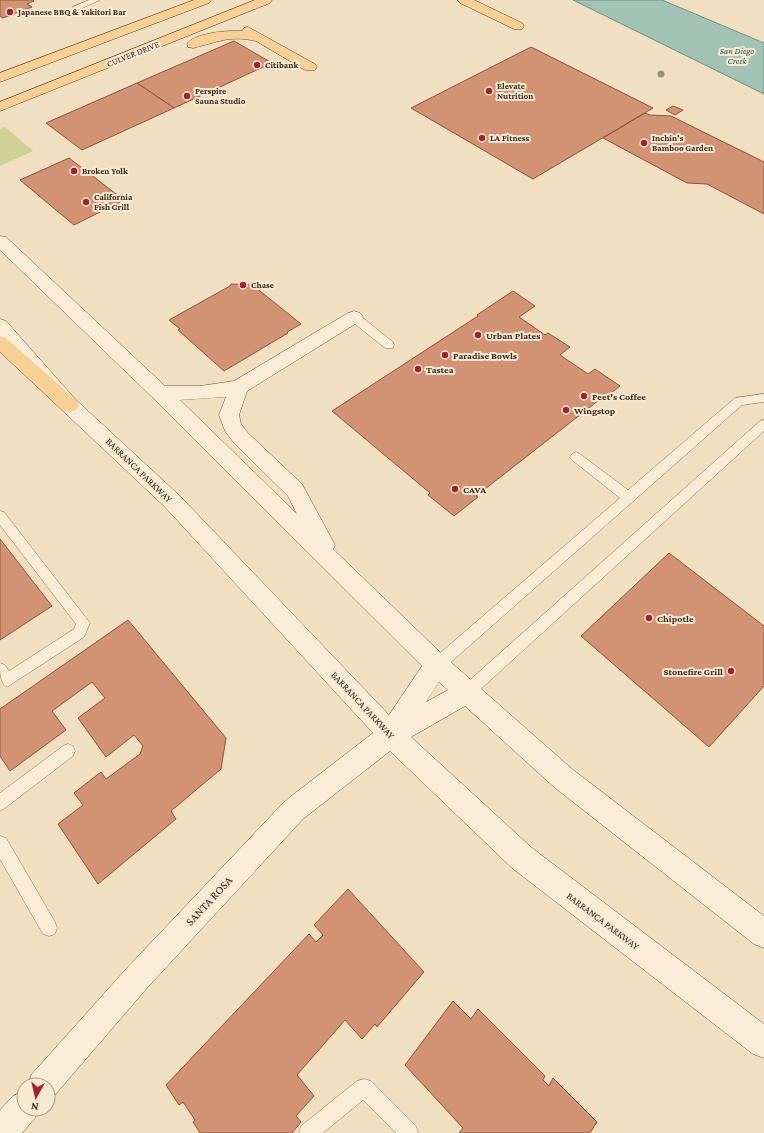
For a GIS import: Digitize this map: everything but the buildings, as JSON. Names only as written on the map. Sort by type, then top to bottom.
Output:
[{"type":"main road","points":[[0,78],[205,0]]},
{"type":"main road","points":[[238,0],[223,9],[222,13],[225,17],[310,67]]},
{"type":"main road","points":[[464,0],[518,26]]},
{"type":"main road","points":[[260,38],[256,20],[265,1]]},
{"type":"main road","name":"CULVER DRIVE","points":[[0,107],[265,1]]},
{"type":"main road","points":[[183,48],[211,37],[227,34],[245,34],[260,38]]},
{"type":"main road","points":[[45,89],[119,74]]},
{"type":"main road","points":[[0,240],[130,366],[160,393],[437,665],[563,778],[764,934]]},
{"type":"main road","points":[[160,393],[218,393],[239,388],[354,317]]},
{"type":"main road","name":"BARRANCA PARKWAY","points":[[0,324],[69,405],[172,501],[391,735],[522,858],[764,1044]]},
{"type":"main road","points":[[0,342],[69,405]]},
{"type":"main road","points":[[239,388],[229,415],[232,426],[241,438],[295,490],[333,563]]},
{"type":"main road","name":"SANTA ROSA","points":[[391,735],[437,665]]},
{"type":"main road","name":"SANTA ROSA","points":[[50,1077],[137,978],[294,810],[391,735],[467,692]]},
{"type":"main road","points":[[1,1133],[16,1116]]},
{"type":"lane","points":[[77,7],[96,0]]},
{"type":"lane","points":[[354,317],[389,345]]},
{"type":"lane","points":[[437,665],[628,497],[739,402],[764,398]]},
{"type":"lane","points":[[467,692],[764,424]]},
{"type":"lane","points":[[576,457],[628,497]]},
{"type":"lane","points":[[0,516],[83,623],[79,633],[2,678]]},
{"type":"lane","points":[[0,803],[68,751]]},
{"type":"lane","points":[[0,844],[50,928]]},
{"type":"lane","points":[[308,1133],[364,1088],[409,1133]]},
{"type":"green space","points":[[5,127],[33,151],[0,166],[0,129]]},
{"type":"water","name":"San Diego Creek","points":[[573,0],[662,0],[764,43],[764,94]]},
{"type":"place","name":"Japanese BBQ & Yakitori Bar","points":[[10,12]]},
{"type":"place","name":"Citibank","points":[[257,65]]},
{"type":"place","name":"Elevate Nutrition","points":[[489,91]]},
{"type":"place","name":"Perspire Sauna Studio","points":[[187,96]]},
{"type":"place","name":"LA Fitness","points":[[482,138]]},
{"type":"place","name":"Inchin’s Bamboo Garden","points":[[644,143]]},
{"type":"place","name":"Broken Yolk","points":[[74,171]]},
{"type":"place","name":"California Fish Grill","points":[[86,202]]},
{"type":"place","name":"Chase","points":[[243,285]]},
{"type":"place","name":"Urban Plates","points":[[478,335]]},
{"type":"place","name":"Paradise Bowls","points":[[445,355]]},
{"type":"place","name":"Tastea","points":[[418,369]]},
{"type":"place","name":"Peet's Coffee","points":[[584,396]]},
{"type":"place","name":"Wingstop","points":[[566,410]]},
{"type":"place","name":"CAVA","points":[[455,489]]},
{"type":"place","name":"Chipotle","points":[[649,618]]},
{"type":"place","name":"Stonefire Grill","points":[[731,671]]}]
